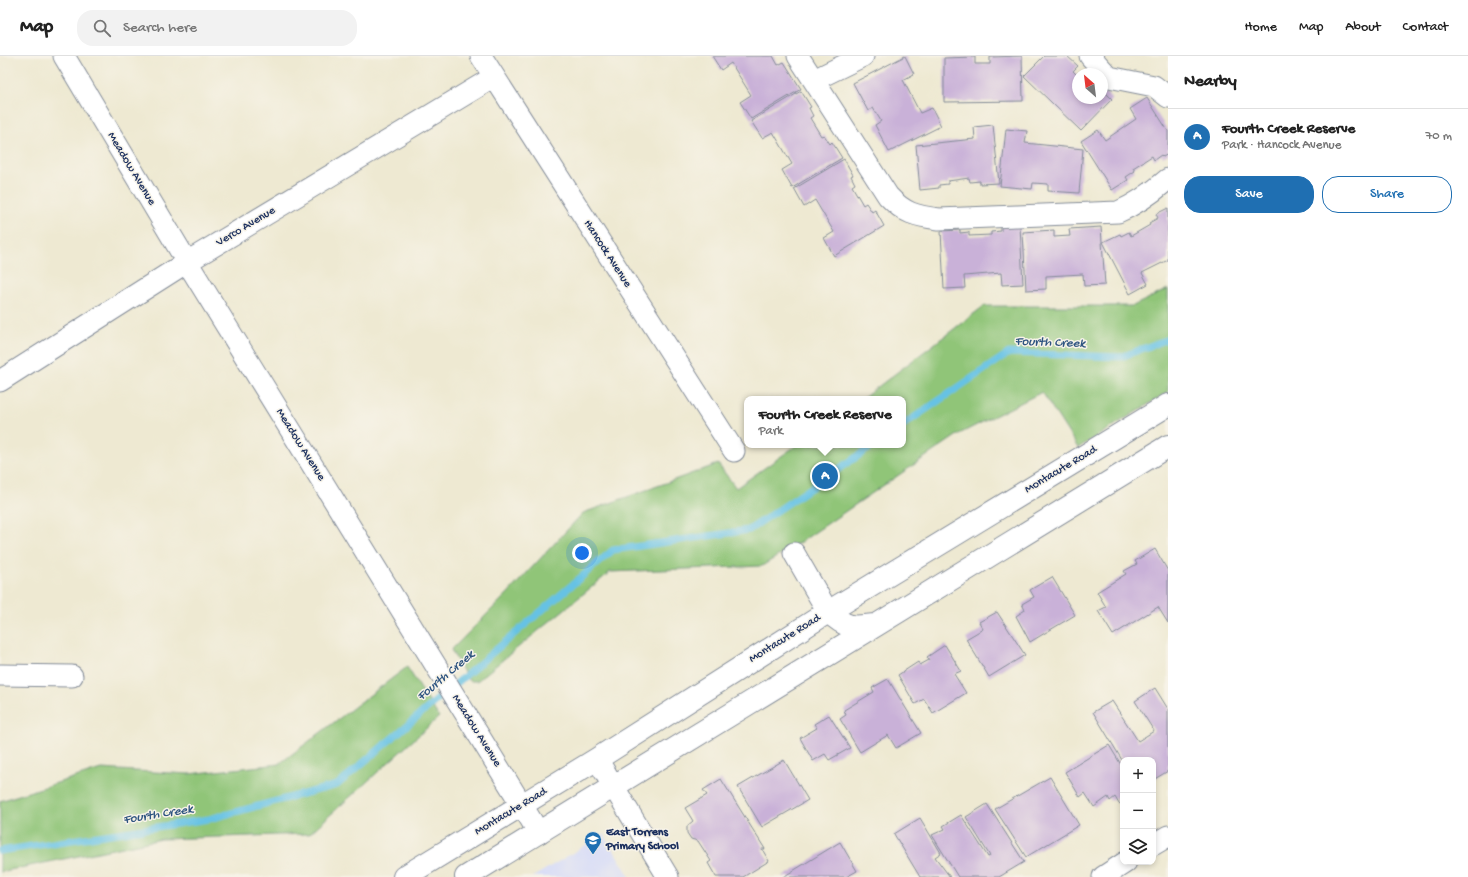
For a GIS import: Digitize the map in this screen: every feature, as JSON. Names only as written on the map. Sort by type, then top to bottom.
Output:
[{"type":"main road","name":"Montacute Road","points":[[404,877],[597,759],[828,612],[1168,405]]},
{"type":"main road","points":[[466,877],[1168,446]]},
{"type":"main road","points":[[828,612],[843,623],[854,627],[876,624]]},
{"type":"street","name":"Meadow Avenue","points":[[64,56],[187,262],[539,833]]},
{"type":"street","name":"Hancock Avenue","points":[[481,56],[734,451]]},
{"type":"street","points":[[798,56],[888,196],[899,207],[916,216],[939,219],[1118,212],[1146,197],[1168,179]]},
{"type":"street","points":[[814,80],[863,56]]},
{"type":"street","points":[[1090,56],[1108,77],[1154,86],[1168,97]]},
{"type":"street","name":"Verco Avenue","points":[[0,380],[187,262],[494,78]]},
{"type":"street","points":[[794,553],[828,612]]},
{"type":"street","points":[[0,675],[72,676]]},
{"type":"street","points":[[597,759],[668,877]]},
{"type":"street","points":[[1156,843],[1168,836]]},
{"type":"street","points":[[1102,877],[1121,865]]},
{"type":"shaded area","name":"East Torrens Primary School","points":[[604,834],[630,877],[533,877]]},
{"type":"green space","points":[[1168,289],[1168,392],[1078,448],[1042,392],[959,434],[805,539],[762,566],[610,572],[477,681],[469,681],[451,650],[508,593],[583,513],[718,464],[736,488],[793,448],[906,448],[906,396],[866,396],[984,306],[1133,306]]},
{"type":"green space","points":[[407,667],[439,717],[309,834],[162,839],[0,872],[0,801],[101,769],[189,774],[279,764]]},
{"type":"building","points":[[712,56],[773,56],[778,65],[784,62],[801,89],[751,119],[740,102],[751,95],[731,63],[721,70]]},
{"type":"building","points":[[905,56],[914,74],[903,80],[920,113],[932,108],[941,126],[889,152],[875,125],[881,121],[873,108],[868,111],[853,83]]},
{"type":"building","points":[[1022,56],[1023,101],[944,102],[944,58],[975,57],[975,64],[990,64],[990,57]]},
{"type":"building","points":[[1044,56],[1067,56],[1078,66],[1076,68],[1072,68],[1072,104],[1107,104],[1081,131],[1024,76]]},
{"type":"building","points":[[801,91],[811,107],[809,108],[813,116],[810,118],[821,136],[824,135],[830,144],[832,142],[842,158],[792,188],[782,170],[792,164],[773,132],[762,138],[751,121]]},
{"type":"building","points":[[1108,95],[1112,99],[1108,103]]},
{"type":"building","points":[[1147,98],[1168,131],[1168,154],[1163,157],[1161,155],[1154,160],[1152,156],[1133,168],[1135,171],[1126,177],[1128,180],[1112,190],[1081,141],[1098,130],[1105,140],[1136,119],[1130,109]]},
{"type":"building","points":[[993,125],[999,183],[980,184],[980,181],[970,182],[969,178],[948,181],[948,184],[939,185],[939,188],[920,190],[916,145],[975,139],[974,127]]},
{"type":"building","points":[[1006,129],[1027,131],[1025,143],[1083,149],[1079,193],[1048,191],[1048,184],[1033,183],[1032,189],[1000,186]]},
{"type":"building","points":[[844,159],[853,175],[851,176],[855,184],[852,186],[863,205],[866,203],[872,212],[875,210],[884,226],[834,256],[824,238],[834,232],[815,200],[804,207],[794,189]]},
{"type":"building","points":[[1168,208],[1168,260],[1142,273],[1148,284],[1130,294],[1103,242],[1120,234],[1121,236],[1129,232],[1131,236],[1150,225],[1149,223],[1158,218],[1156,214]]},
{"type":"building","points":[[1020,226],[1023,284],[1002,285],[1001,273],[964,276],[965,288],[944,289],[941,231],[960,230],[960,233],[969,232],[969,236],[991,235],[991,232],[1001,231],[1001,227]]},
{"type":"building","points":[[1101,227],[1105,285],[1084,286],[1083,274],[1046,276],[1046,289],[1026,290],[1023,232],[1054,230],[1054,237],[1070,236],[1069,229]]},
{"type":"building","points":[[1155,549],[1168,571],[1168,623],[1158,607],[1113,635],[1098,611],[1106,607],[1097,592],[1126,574],[1124,571],[1137,564],[1135,561]]},
{"type":"building","points":[[1052,577],[1075,615],[1030,642],[1016,616],[1025,610],[1022,604],[1034,597],[1030,590]]},
{"type":"building","points":[[997,612],[1025,655],[989,677],[966,639],[983,629],[979,622]]},
{"type":"building","points":[[945,645],[961,671],[954,674],[966,693],[933,713],[924,699],[915,704],[898,675],[918,662],[920,665],[929,660],[927,657]]},
{"type":"building","points":[[888,679],[921,733],[896,748],[888,735],[860,752],[840,719],[846,715],[844,710],[874,692],[872,688]]},
{"type":"building","points":[[1155,688],[1168,709],[1168,771],[1156,778],[1156,757],[1120,757],[1093,712],[1112,701],[1138,741],[1154,731],[1135,701]]},
{"type":"building","points":[[829,715],[850,748],[829,760],[825,754],[813,761],[800,738],[817,728],[814,724]]},
{"type":"building","points":[[1109,745],[1120,763],[1120,803],[1119,804],[1115,797],[1110,801],[1108,797],[1094,807],[1085,793],[1080,797],[1065,772]]},
{"type":"building","points":[[784,760],[808,800],[762,827],[738,787]]},
{"type":"building","points":[[1050,777],[1079,825],[1026,857],[995,809]]},
{"type":"building","points":[[721,779],[765,849],[762,849],[769,861],[743,877],[716,877],[708,863],[711,861],[698,841],[691,839],[687,833],[687,826],[693,821],[685,808],[707,795],[703,790]]},
{"type":"building","points":[[987,804],[1024,862],[999,877],[958,877],[932,835],[945,829],[943,826],[961,815],[988,857],[990,856],[966,817]]},
{"type":"building","points":[[920,818],[941,853],[935,857],[950,877],[920,877],[894,834]]},
{"type":"building","points":[[840,842],[857,871],[846,877],[783,877]]},
{"type":"waterway","name":"Fourth Creek","points":[[906,423],[1009,353],[1121,357],[1168,339]]},
{"type":"waterway","name":"Fourth Creek","points":[[0,851],[209,819],[337,785],[613,550],[749,530],[870,448]]},
{"type":"place","name":"Fourth Creek Reserve","points":[[825,476]]},
{"type":"place","name":"East Torrens Primary School","points":[[593,855]]}]
